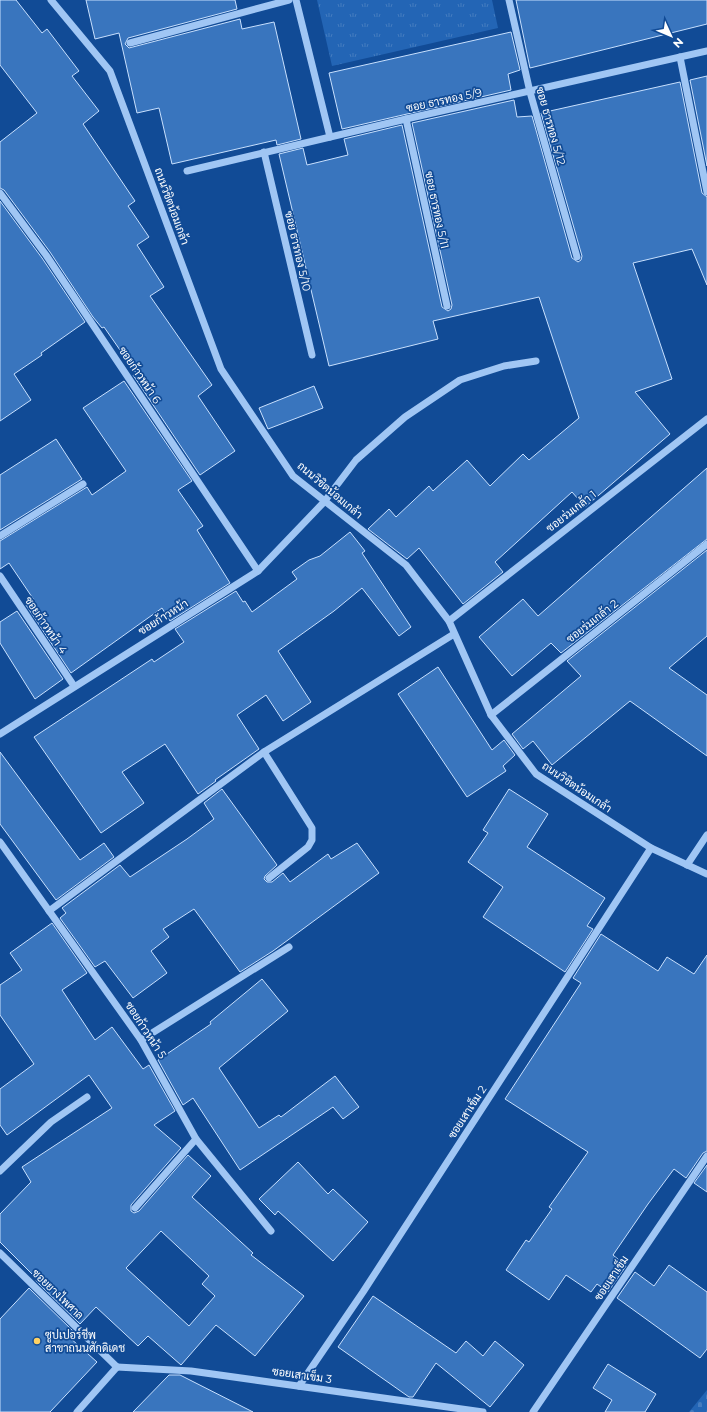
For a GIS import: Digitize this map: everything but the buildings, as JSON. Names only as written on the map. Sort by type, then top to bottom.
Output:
[{"type":"street","name":"ถนนวิชิตน้อมเกล้า","points":[[51,0],[110,71],[221,368],[293,476],[324,502],[406,565],[449,621],[491,716],[536,774],[651,848],[707,874]]},
{"type":"street","points":[[130,42],[289,0]]},
{"type":"street","points":[[296,0],[330,137]]},
{"type":"street","name":"ซอย ธารทอง 5/12","points":[[509,0],[530,92],[577,257]]},
{"type":"street","name":"ซอย ธารทอง 5/9","points":[[187,172],[264,152],[707,51]]},
{"type":"street","points":[[680,58],[707,192]]},
{"type":"street","name":"ซอย ธารทอง 5/11","points":[[406,119],[447,306]]},
{"type":"street","name":"ซอย ธารทอง 5/10","points":[[264,152],[312,355]]},
{"type":"street","name":"ซอยก้าวหน้า 6","points":[[0,193],[46,256],[258,571]]},
{"type":"street","name":"ซอยก้าวหน้า","points":[[0,734],[258,571],[324,502],[356,460],[405,417],[460,380],[504,366],[536,361]]},
{"type":"street","name":"ซอยร่มเกล้า 1","points":[[449,621],[707,419]]},
{"type":"street","points":[[0,536],[83,484]]},
{"type":"street","name":"ซอยร่มเกล้า 2","points":[[491,716],[707,544]]},
{"type":"street","name":"ซอยก้าวหน้า 4","points":[[0,576],[74,686]]},
{"type":"street","points":[[49,911],[264,752],[454,634]]},
{"type":"street","points":[[264,752],[312,828],[312,840],[308,847],[269,878]]},
{"type":"street","points":[[687,865],[707,835]]},
{"type":"street","name":"ซอยก้าวหน้า 5","points":[[0,842],[141,1040],[196,1139],[271,1231]]},
{"type":"street","name":"ซอยเสาเข็ม 2","points":[[299,1386],[363,1292],[651,848]]},
{"type":"street","points":[[141,1040],[289,947]]},
{"type":"street","points":[[0,1171],[51,1122],[87,1097]]},
{"type":"street","points":[[134,1208],[196,1139]]},
{"type":"street","name":"ซอยเสาเข็ม","points":[[533,1412],[707,1156]]},
{"type":"street","name":"ซอยยางไพศาล","points":[[0,1253],[117,1367]]},
{"type":"street","points":[[77,1412],[117,1367]]},
{"type":"street","name":"ซอยเสาเข็ม 3","points":[[117,1367],[190,1371],[483,1412]]},
{"type":"green space","points":[[317,0],[492,0],[498,28],[332,66]]},
{"type":"green space","points":[[707,1390],[707,1412],[689,1412]]},
{"type":"place","name":"ซูปเปอร์ชีพ สาขาถนนศักดิเดช","points":[[37,1341]]}]
